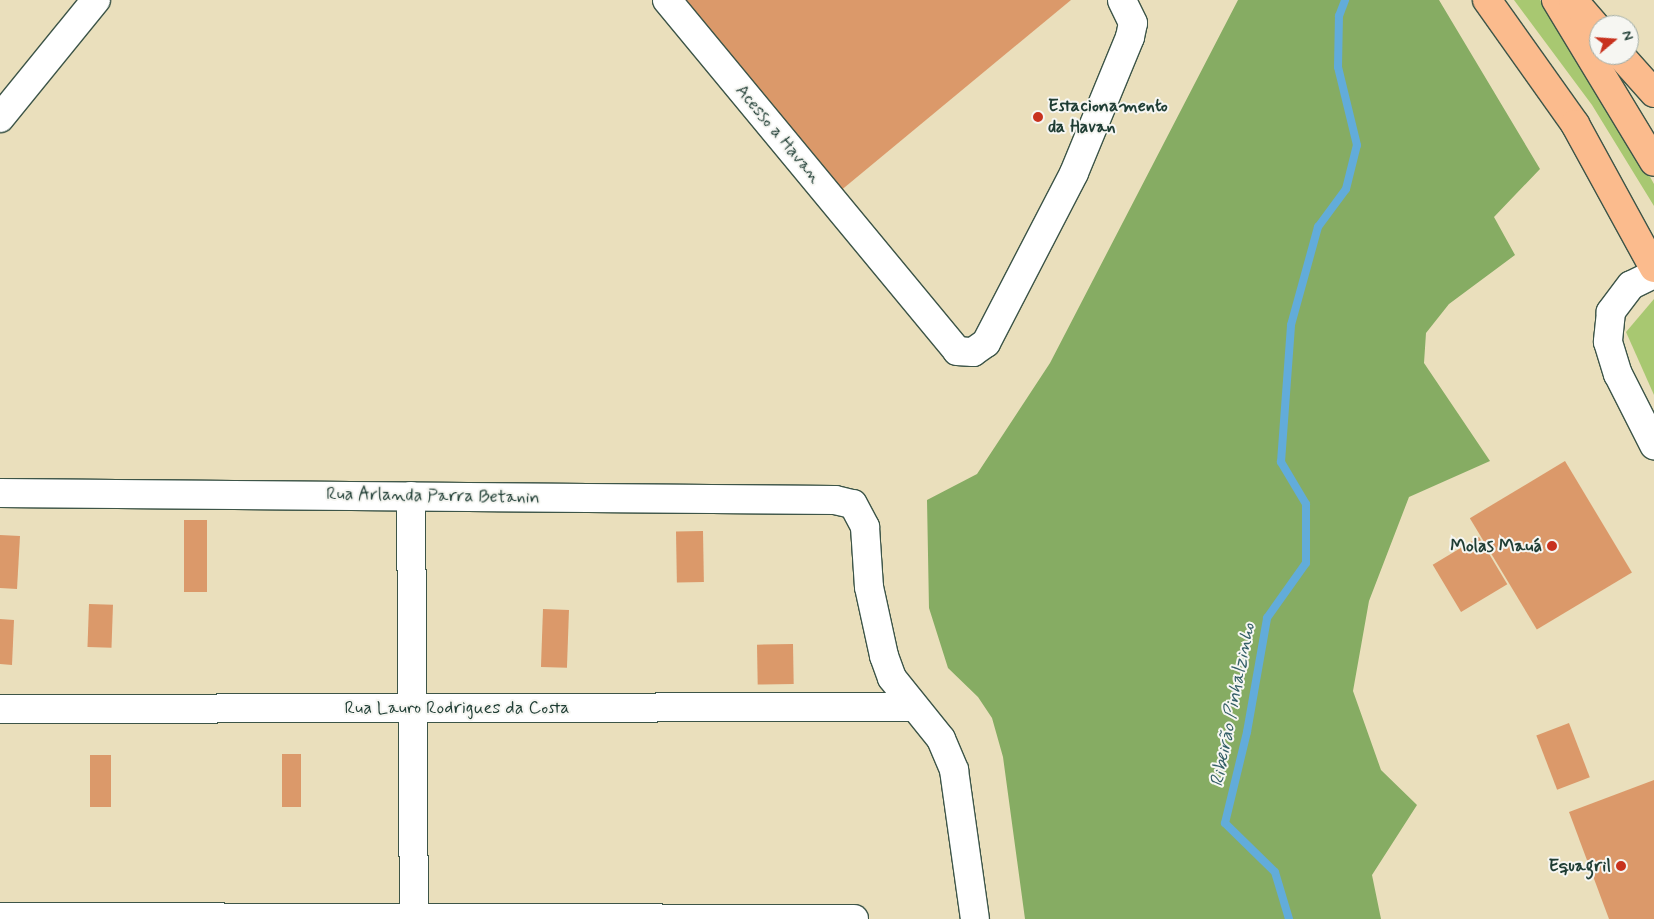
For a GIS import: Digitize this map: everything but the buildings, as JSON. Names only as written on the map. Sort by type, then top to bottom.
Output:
[{"type":"highway","points":[[1487,0],[1654,231]]},
{"type":"highway","points":[[1556,0],[1654,162]]},
{"type":"highway","points":[[1573,0],[1589,18]]},
{"type":"highway","points":[[1629,65],[1654,93]]},
{"type":"highway","points":[[1575,124],[1654,268]]},
{"type":"street","points":[[0,118],[96,0]]},
{"type":"street","name":"Acesso a Havan","points":[[667,0],[957,350],[973,352],[986,343],[1074,173],[1134,24],[1122,0]]},
{"type":"street","points":[[1654,274],[1631,285],[1611,312],[1608,342],[1618,374],[1654,445]]},
{"type":"street","name":"Rua Arlanda Parra Betanin","points":[[0,493],[835,500],[853,504],[861,514],[869,588],[884,656],[892,678],[913,707]]},
{"type":"street","points":[[411,496],[414,918]]},
{"type":"street","points":[[913,707],[941,739],[954,770],[974,919]]},
{"type":"street","name":"Rua Lauro Rodrigues da Costa","points":[[0,709],[913,707]]},
{"type":"street","points":[[0,917],[854,919]]},
{"type":"green space","points":[[1238,0],[1439,0],[1540,169],[1494,217],[1515,255],[1449,304],[1426,333],[1424,363],[1490,461],[1409,497],[1369,601],[1353,691],[1381,770],[1417,805],[1372,875],[1381,919],[1025,919],[1003,757],[992,718],[978,697],[948,668],[929,608],[927,500],[977,474],[1050,363]]},
{"type":"green space","points":[[1514,0],[1540,0],[1605,97],[1654,184],[1654,206],[1592,105]]},
{"type":"green space","points":[[1654,299],[1654,395],[1626,332]]},
{"type":"waterway","name":"Ribeirão Pinhalzinho","points":[[1289,919],[1275,872],[1225,823],[1247,732],[1267,618],[1306,563],[1306,504],[1281,462],[1291,325],[1318,227],[1346,189],[1357,145],[1338,67],[1339,16],[1345,0]]},
{"type":"place","name":"Estacionamento da Havan","points":[[1038,117]]},
{"type":"place","name":"Molas Mauá","points":[[1552,546]]},
{"type":"place","name":"Equagril","points":[[1621,866]]}]
